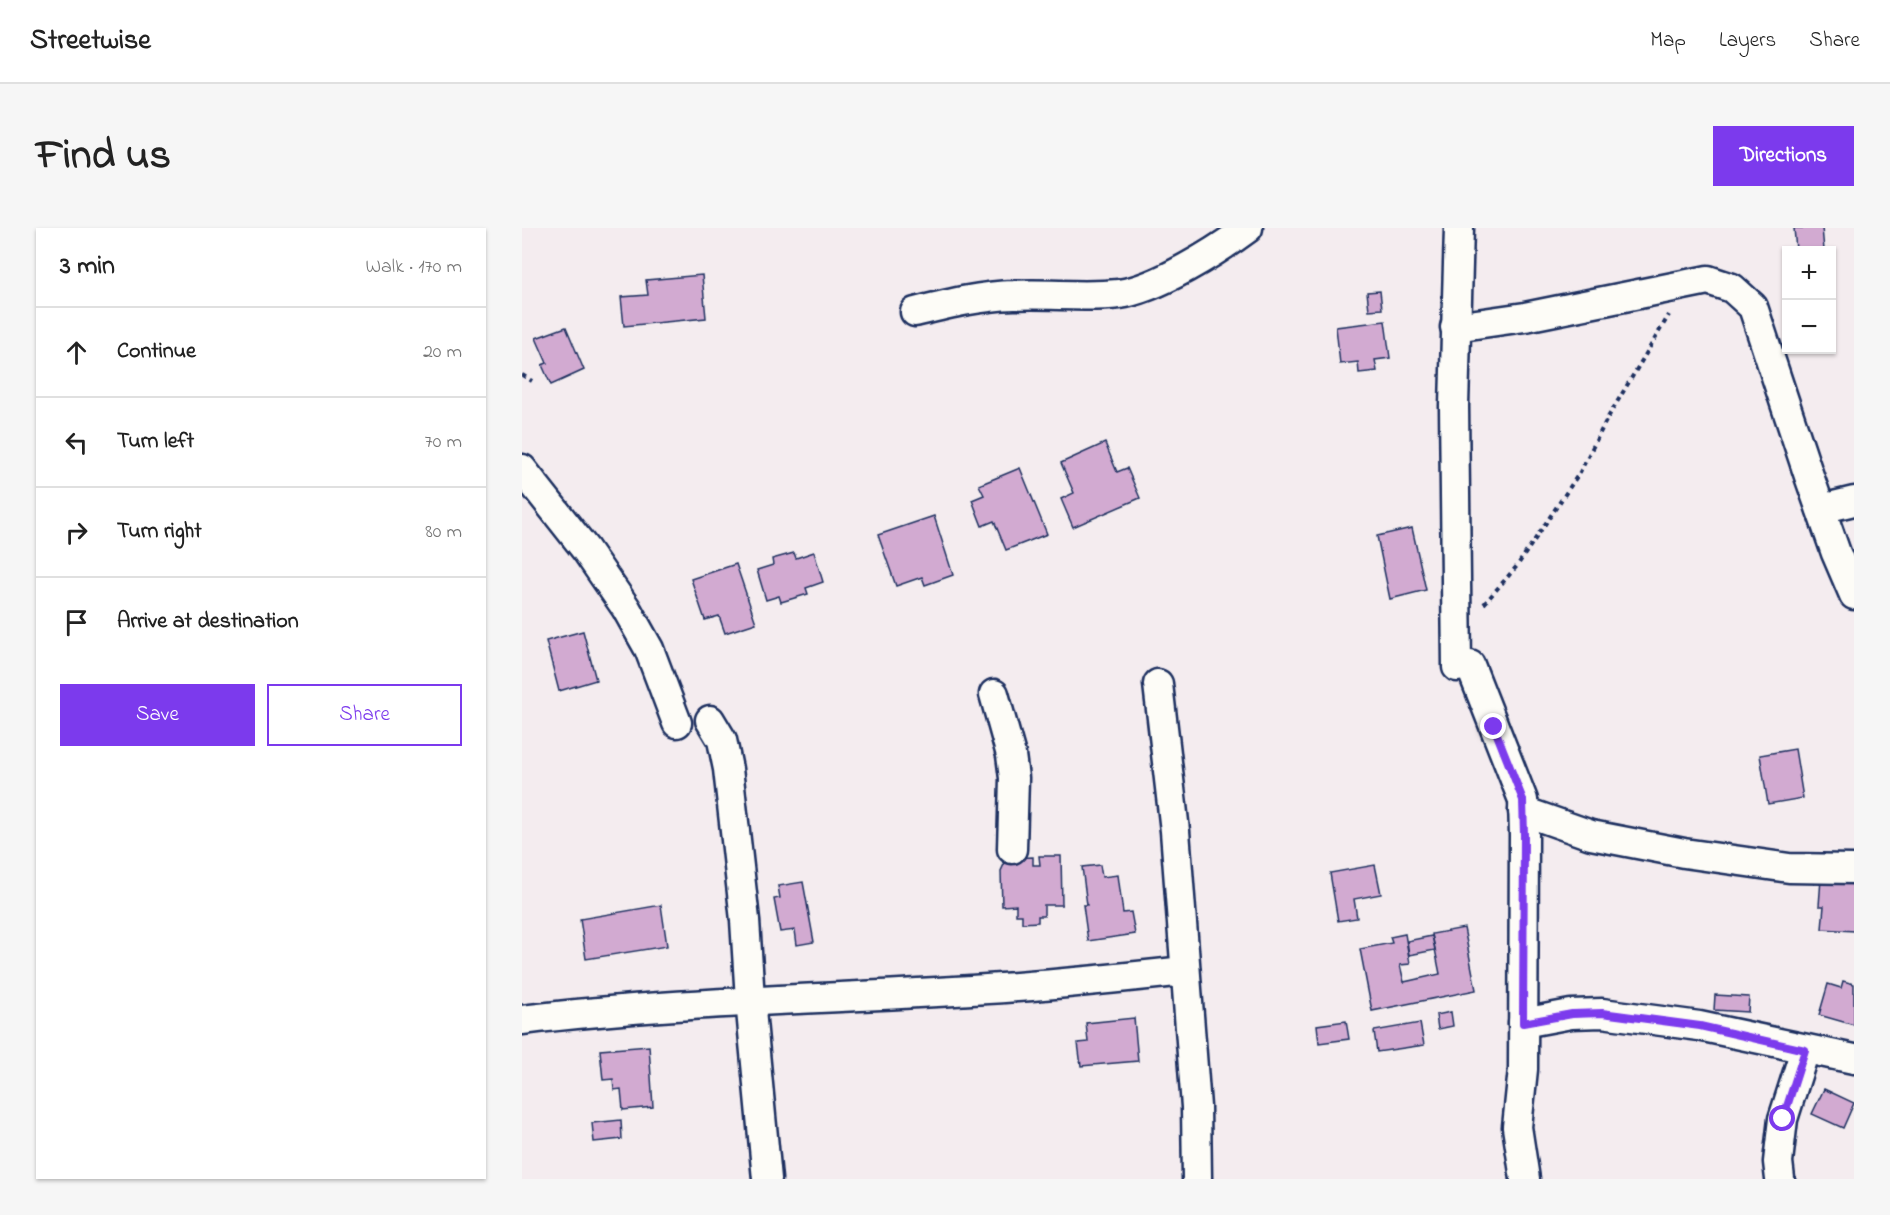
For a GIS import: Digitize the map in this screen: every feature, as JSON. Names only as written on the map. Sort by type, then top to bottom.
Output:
[{"type":"street","points":[[915,312],[964,300],[1014,294],[1120,294],[1145,287],[1217,251],[1248,228]]},
{"type":"street","points":[[1459,228],[1455,327],[1454,538],[1457,637],[1464,666],[1523,800],[1523,1069],[1517,1126],[1525,1179]]},
{"type":"street","points":[[1455,327],[1569,309],[1708,280],[1741,293],[1753,307],[1836,553],[1854,596]]},
{"type":"street","points":[[522,469],[586,550],[626,608],[649,649],[677,723]]},
{"type":"street","points":[[1821,509],[1854,501]]},
{"type":"street","points":[[1158,684],[1175,831],[1196,1107],[1197,1179]]},
{"type":"street","points":[[994,694],[1013,766],[1012,849]]},
{"type":"street","points":[[710,720],[722,740],[728,769],[745,920],[767,1179]]},
{"type":"street","points":[[1523,811],[1591,835],[1684,853],[1789,868],[1854,869]]},
{"type":"street","points":[[522,1020],[568,1014],[750,1000],[1017,987],[1185,971]]},
{"type":"street","points":[[1523,1023],[1572,1014],[1602,1013],[1700,1026],[1854,1059]]},
{"type":"street","points":[[1780,1179],[1778,1162],[1783,1119],[1805,1050]]},
{"type":"path","points":[[1457,637],[1517,566],[1580,472],[1607,419],[1688,284]]},
{"type":"path","points":[[522,375],[532,381]]},
{"type":"building","points":[[1794,228],[1822,228],[1824,246],[1796,246]]},
{"type":"building","points":[[702,275],[706,318],[624,326],[621,297],[648,295],[646,280]]},
{"type":"building","points":[[1380,291],[1382,309],[1369,310],[1367,292]]},
{"type":"building","points":[[1385,321],[1390,358],[1375,360],[1377,371],[1359,373],[1358,362],[1340,364],[1336,327]]},
{"type":"building","points":[[566,327],[584,370],[551,385],[542,365],[547,363],[536,338]]},
{"type":"building","points":[[1105,443],[1117,472],[1127,468],[1140,498],[1073,527],[1061,499],[1074,493],[1061,463]]},
{"type":"building","points":[[1020,468],[1047,534],[1006,550],[994,521],[982,526],[972,500],[984,495],[979,485]]},
{"type":"building","points":[[934,516],[953,575],[925,585],[922,577],[896,586],[878,535]]},
{"type":"building","points":[[1412,528],[1426,590],[1390,599],[1377,536]]},
{"type":"building","points":[[814,552],[823,582],[806,588],[808,594],[781,602],[779,596],[766,600],[757,570],[773,565],[772,559],[794,553],[796,558]]},
{"type":"building","points":[[736,564],[756,623],[725,633],[719,616],[705,620],[691,579]]},
{"type":"building","points":[[583,631],[596,680],[559,691],[546,641]]},
{"type":"building","points":[[1795,749],[1803,798],[1768,804],[1760,755]]},
{"type":"building","points":[[1039,856],[1061,856],[1062,905],[1044,905],[1044,916],[1038,916],[1038,922],[1022,923],[1022,915],[1016,915],[1016,905],[1002,906],[1001,871],[1007,858],[1033,857],[1033,865],[1040,865]]},
{"type":"building","points":[[1100,865],[1102,877],[1118,875],[1123,913],[1131,912],[1135,934],[1088,941],[1083,905],[1087,905],[1082,867]]},
{"type":"building","points":[[1375,865],[1381,894],[1354,899],[1357,918],[1338,921],[1330,873]]},
{"type":"building","points":[[1821,879],[1854,882],[1854,931],[1822,929],[1824,906],[1819,906]]},
{"type":"building","points":[[803,882],[814,942],[797,945],[795,930],[780,932],[774,899],[780,898],[778,886]]},
{"type":"building","points":[[661,905],[667,946],[586,959],[580,919]]},
{"type":"building","points":[[1464,928],[1476,990],[1372,1011],[1360,949],[1392,943],[1390,937],[1405,934],[1410,964],[1400,965],[1404,982],[1440,974],[1432,934]]},
{"type":"building","points":[[1432,936],[1435,950],[1409,955],[1407,941]]},
{"type":"building","points":[[1843,981],[1854,984],[1854,1025],[1819,1015],[1828,984],[1841,988]]},
{"type":"building","points":[[1715,995],[1749,997],[1748,1012],[1714,1010]]},
{"type":"building","points":[[1451,1012],[1453,1026],[1438,1029],[1436,1015]]},
{"type":"building","points":[[1134,1018],[1138,1061],[1081,1066],[1078,1043],[1088,1042],[1086,1023]]},
{"type":"building","points":[[1346,1021],[1349,1039],[1319,1043],[1317,1025]]},
{"type":"building","points":[[1420,1023],[1424,1045],[1377,1052],[1374,1031]]},
{"type":"building","points":[[649,1046],[653,1107],[623,1110],[621,1089],[614,1090],[613,1079],[603,1080],[600,1050]]},
{"type":"building","points":[[1824,1089],[1854,1103],[1843,1128],[1812,1114]]},
{"type":"building","points":[[621,1120],[622,1139],[594,1142],[592,1123]]},
{"type":"route","points":[[1494,727],[1523,800],[1523,1023],[1572,1014],[1602,1013],[1700,1026],[1805,1050],[1783,1119]]}]
